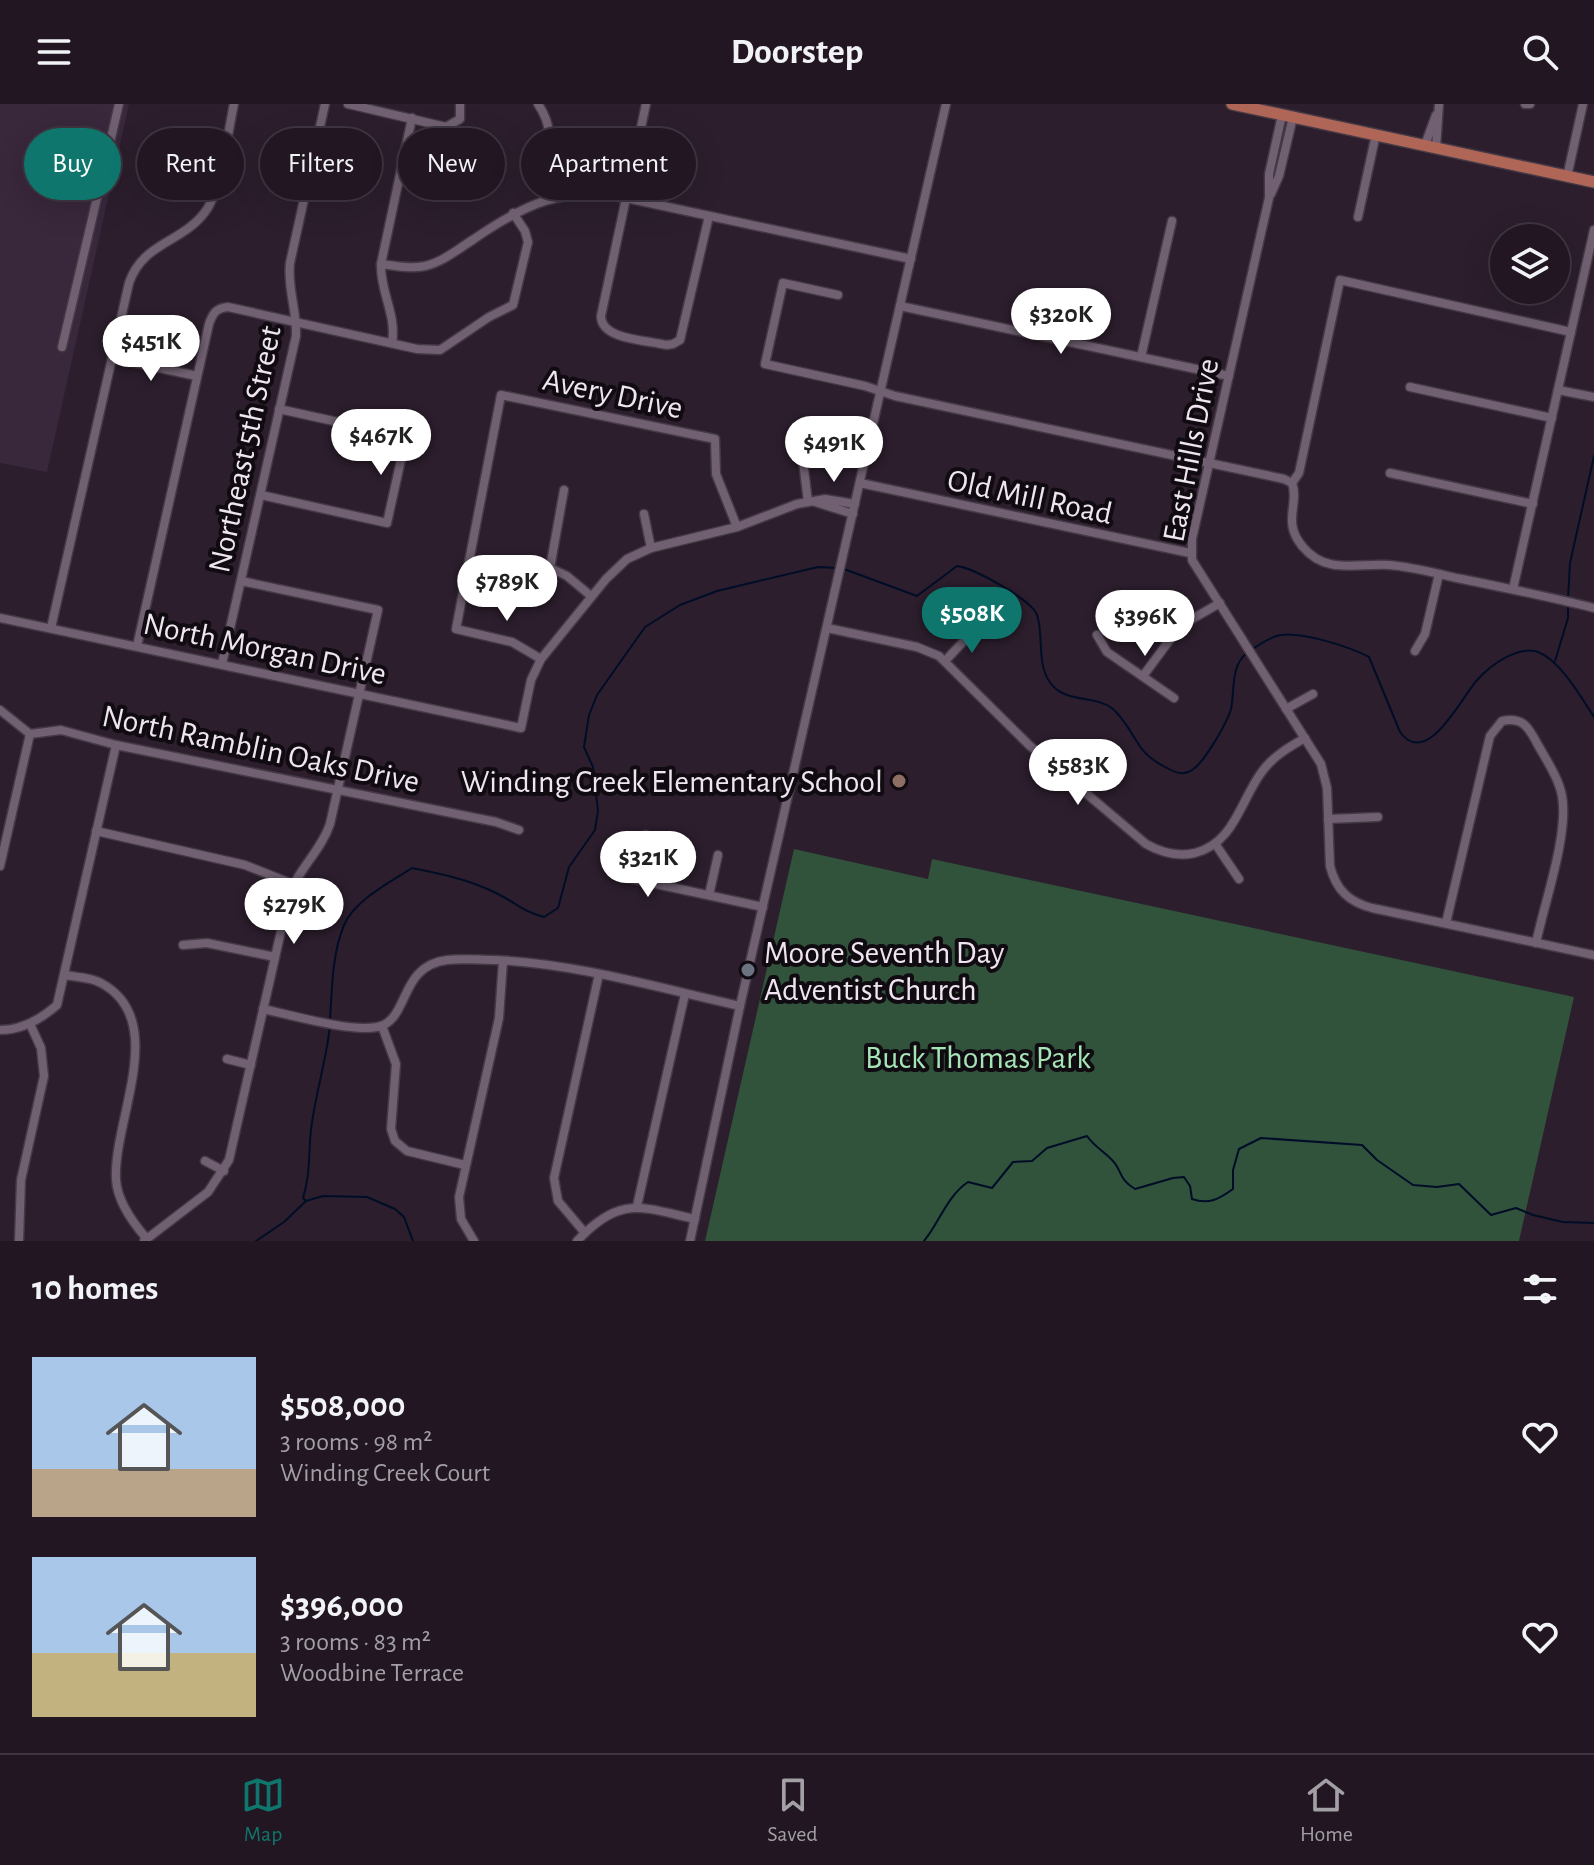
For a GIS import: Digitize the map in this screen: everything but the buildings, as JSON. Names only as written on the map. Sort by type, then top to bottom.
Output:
[{"type":"main road","points":[[1232,104],[1594,182]]},
{"type":"street","points":[[62,347],[119,104]]},
{"type":"street","points":[[51,628],[129,283],[138,262],[199,219],[208,207],[234,104]]},
{"type":"street","name":"Northeast 5th Street","points":[[222,664],[297,322],[289,281],[290,263],[325,104]]},
{"type":"street","points":[[348,104],[446,127],[460,119],[460,104]]},
{"type":"street","points":[[538,104],[550,128]]},
{"type":"street","points":[[641,128],[646,104]]},
{"type":"street","points":[[690,1241],[740,1006],[946,104]]},
{"type":"street","points":[[1567,177],[1583,104]]},
{"type":"street","points":[[1430,146],[1439,107]]},
{"type":"street","name":"East Hills Drive","points":[[1287,116],[1269,174],[1269,198],[1190,553],[1323,771],[1330,866],[1344,894],[1361,905],[1594,955]]},
{"type":"street","points":[[392,343],[394,324],[381,281],[381,264],[412,118]]},
{"type":"street","points":[[1358,217],[1376,134]]},
{"type":"street","points":[[381,264],[416,267],[437,262],[513,213],[543,200]]},
{"type":"street","points":[[626,200],[601,316],[602,326],[615,334],[666,345],[680,340],[709,216]]},
{"type":"street","points":[[635,200],[911,259]]},
{"type":"street","points":[[137,646],[209,324],[217,309],[228,307],[430,351],[440,350],[513,305],[528,242],[513,213]]},
{"type":"street","points":[[1141,357],[1172,221]]},
{"type":"street","points":[[1513,589],[1594,230]]},
{"type":"street","points":[[1292,483],[1299,473],[1340,280],[1571,332]]},
{"type":"street","points":[[838,295],[783,283],[765,364],[880,392],[1284,479],[1292,483],[1294,489],[1291,514],[1294,531],[1304,549],[1317,559],[1334,566],[1390,565],[1594,608]]},
{"type":"street","points":[[900,306],[1229,376]]},
{"type":"street","points":[[112,358],[197,376]]},
{"type":"street","points":[[1410,387],[1552,418]]},
{"type":"street","points":[[1558,390],[1594,397]]},
{"type":"street","name":"Avery Drive","points":[[541,659],[512,642],[456,629],[501,395],[715,439],[716,474],[737,527]]},
{"type":"street","points":[[261,495],[387,523],[406,437],[279,409]]},
{"type":"street","points":[[803,461],[811,502]]},
{"type":"street","points":[[1390,473],[1533,504]]},
{"type":"street","name":"Old Mill Road","points":[[860,483],[1190,553]]},
{"type":"street","points":[[564,490],[550,568],[567,576],[591,596]]},
{"type":"street","points":[[541,659],[617,566],[651,548],[737,527],[785,508],[811,502],[825,499],[855,504]]},
{"type":"street","points":[[811,502],[853,514]]},
{"type":"street","points":[[644,514],[651,548]]},
{"type":"street","points":[[1415,651],[1425,634],[1439,574]]},
{"type":"street","points":[[65,975],[100,982],[120,1000],[135,1024],[137,1055],[126,1100],[116,1181],[127,1213],[146,1240],[208,1192],[224,1171],[232,1151],[293,884],[327,833],[378,610],[241,581]]},
{"type":"street","points":[[1143,676],[1180,626],[1220,603]]},
{"type":"street","name":"North Morgan Drive","points":[[0,618],[521,728],[531,680],[541,659]]},
{"type":"street","points":[[945,661],[977,627]]},
{"type":"street","points":[[827,628],[934,653],[1029,745],[1146,844],[1161,852],[1192,854],[1216,845],[1231,827],[1262,772],[1277,756],[1305,738]]},
{"type":"street","points":[[1097,635],[1107,652],[1174,698]]},
{"type":"street","points":[[1286,709],[1313,694]]},
{"type":"street","points":[[0,710],[30,734],[0,866]]},
{"type":"street","points":[[1446,923],[1490,736],[1502,721],[1518,720],[1532,733],[1563,799],[1560,840],[1536,943]]},
{"type":"street","name":"North Ramblin Oaks Drive","points":[[30,734],[61,730],[116,745],[496,822],[519,830]]},
{"type":"street","points":[[0,1030],[30,1024],[43,1018],[57,1005],[116,745]]},
{"type":"street","points":[[1328,819],[1378,817]]},
{"type":"street","points":[[96,831],[245,865],[293,884]]},
{"type":"street","points":[[646,835],[619,876],[763,907]]},
{"type":"street","points":[[1216,845],[1239,879]]},
{"type":"street","points":[[709,895],[718,855]]},
{"type":"street","points":[[183,945],[207,943],[275,957]]},
{"type":"street","points":[[263,1009],[345,1025],[382,1026],[399,1010],[412,980],[430,964],[460,959],[545,963],[740,1006]]},
{"type":"street","points":[[474,1241],[465,1228],[459,1210],[459,1197],[499,1018],[503,961]]},
{"type":"street","points":[[585,1233],[558,1201],[554,1178],[599,974]]},
{"type":"street","points":[[637,1206],[685,994]]},
{"type":"street","points":[[19,1241],[21,1180],[44,1076],[41,1048],[30,1024]]},
{"type":"street","points":[[382,1026],[396,1064],[391,1129],[395,1141],[407,1151],[465,1165]]},
{"type":"street","points":[[227,1059],[251,1065]]},
{"type":"street","points":[[205,1161],[224,1171]]},
{"type":"street","points":[[577,1241],[607,1215],[637,1206],[695,1219]]},
{"type":"shaded area","points":[[0,104],[129,104],[121,140],[121,128],[24,128],[24,200],[108,200],[47,472],[0,463]]},
{"type":"green space","name":"Buck Thomas Park","points":[[794,849],[928,879],[932,859],[1574,997],[1519,1241],[705,1241]]},
{"type":"waterway","points":[[1568,599],[1570,563],[1594,456]]},
{"type":"waterway","points":[[844,569],[917,596],[957,566],[1002,586],[1025,601],[1037,615],[1042,663],[1056,689],[1111,707],[1149,757],[1178,772],[1186,773],[1197,766],[1220,733],[1231,709],[1238,665],[1247,653]]},
{"type":"waterway","points":[[330,1020],[335,960],[344,925],[364,900],[412,868],[477,885],[544,917],[558,908],[569,867],[595,830],[598,811],[593,767],[584,747],[589,715],[597,695],[645,627],[680,605],[717,591],[818,567],[837,568]]},
{"type":"waterway","points":[[1555,661],[1568,618],[1568,606]]},
{"type":"waterway","points":[[1252,649],[1274,637],[1291,635],[1326,641],[1369,657],[1400,732],[1411,741],[1422,742],[1433,736],[1483,674],[1497,662],[1522,651],[1538,652],[1554,663],[1594,717]]},
{"type":"waterway","points":[[306,1201],[303,1198],[311,1130],[330,1026]]},
{"type":"waterway","points":[[924,1241],[954,1195],[968,1182],[992,1188],[1013,1162],[1032,1161],[1047,1148],[1087,1136],[1115,1163],[1125,1181],[1135,1189],[1184,1177],[1190,1186],[1192,1199],[1198,1201],[1214,1200],[1233,1189],[1233,1170],[1239,1149],[1261,1138],[1362,1145],[1377,1160],[1413,1185],[1437,1187],[1459,1184],[1491,1215],[1516,1208],[1563,1222],[1594,1223]]},
{"type":"waterway","points":[[256,1241],[284,1222],[306,1201],[323,1196],[367,1197],[395,1209],[404,1217],[413,1241]]},
{"type":"place","name":"Winding Creek Elementary School","points":[[899,781]]},
{"type":"place","name":"Moore Seventh Day Adventist Church","points":[[748,970]]}]
